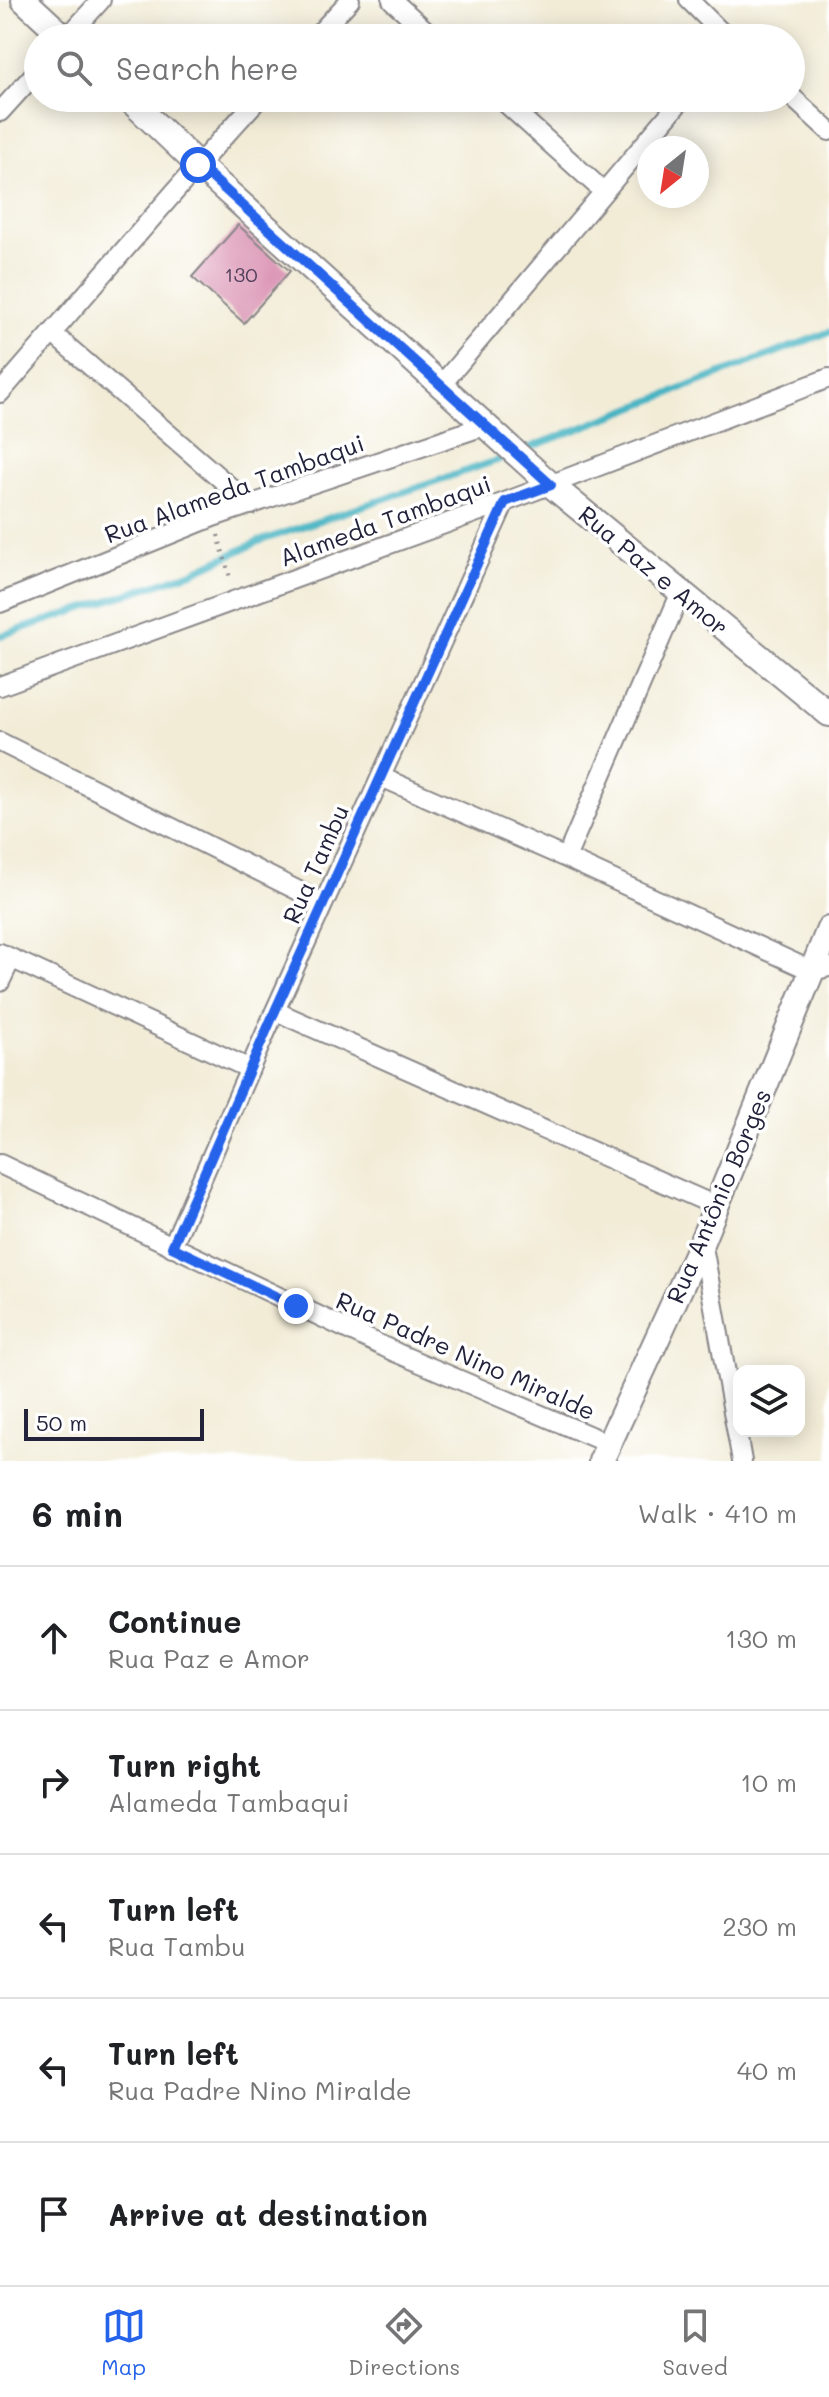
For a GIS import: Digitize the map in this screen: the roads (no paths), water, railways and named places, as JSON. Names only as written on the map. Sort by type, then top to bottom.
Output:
[{"type":"street","points":[[24,0],[51,24]]},
{"type":"street","points":[[79,24],[101,0]]},
{"type":"street","points":[[328,24],[350,0]]},
{"type":"street","points":[[392,0],[419,24]]},
{"type":"street","points":[[689,0],[713,24]]},
{"type":"street","points":[[0,112],[24,85]]},
{"type":"street","points":[[805,109],[829,131]]},
{"type":"street","name":"Rua Paz e Amor","points":[[143,112],[543,478],[829,714]]},
{"type":"street","points":[[0,393],[246,112]]},
{"type":"street","points":[[516,112],[603,191]]},
{"type":"street","points":[[442,384],[671,112]]},
{"type":"street","points":[[52,333],[251,505]]},
{"type":"street","name":"Alameda Tambaqui","points":[[0,686],[505,502],[543,478],[829,378]]},
{"type":"street","name":"Rua Alameda Tambaqui","points":[[0,603],[213,517],[495,432]]},
{"type":"street","name":"Rua Tambu","points":[[172,1247],[323,903],[505,502]]},
{"type":"street","points":[[566,858],[681,592]]},
{"type":"street","points":[[0,742],[323,903]]},
{"type":"street","points":[[381,777],[820,969]]},
{"type":"street","name":"Rua Antônio Borges","points":[[605,1453],[702,1241],[820,969],[829,929]]},
{"type":"street","points":[[0,982],[6,956],[250,1069]]},
{"type":"street","points":[[275,1011],[716,1206]]},
{"type":"street","name":"Rua Padre Nino Miralde","points":[[0,1164],[605,1453]]},
{"type":"street","points":[[702,1241],[742,1461]]},
{"type":"waterway","points":[[521,451],[829,332]]},
{"type":"waterway","points":[[0,636],[191,573],[260,541],[510,456]]}]
